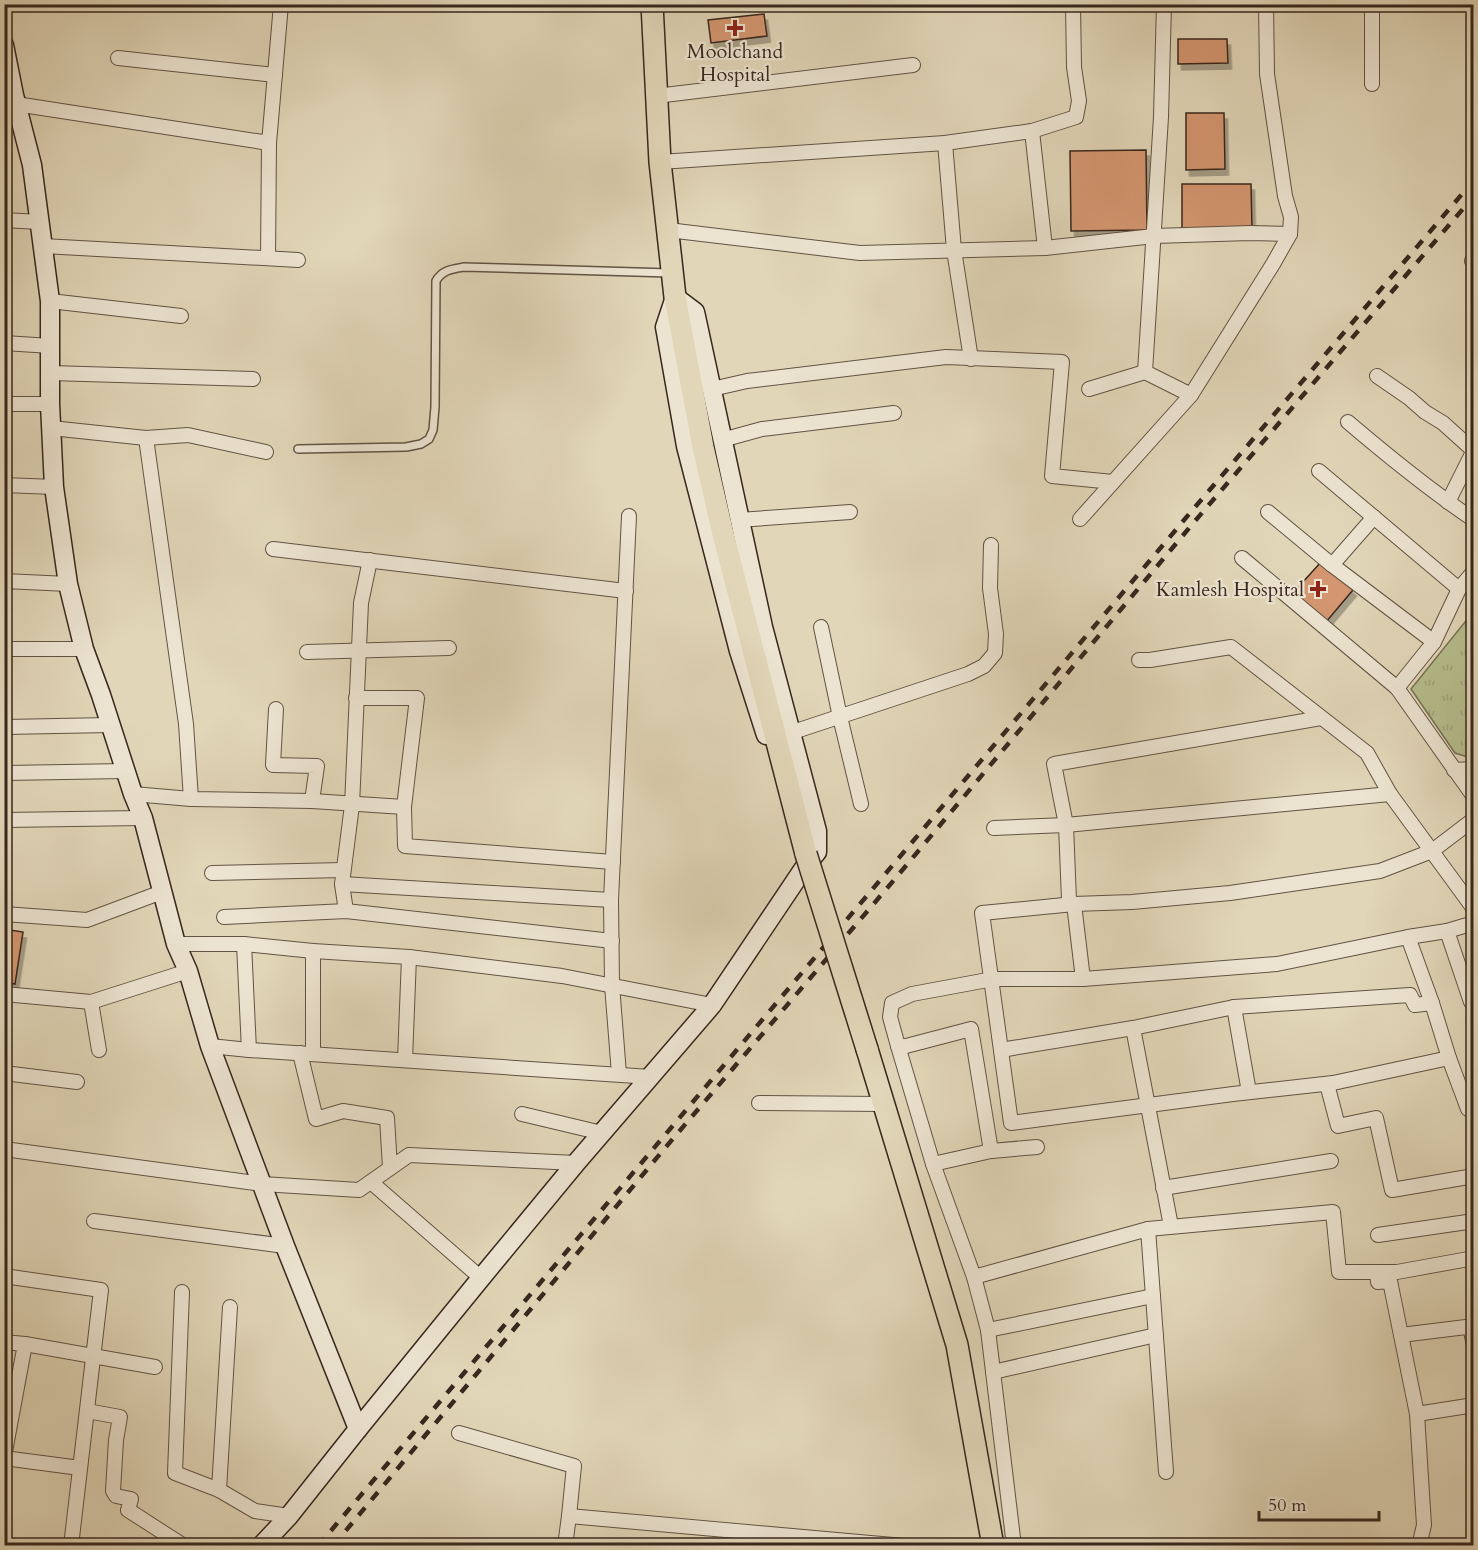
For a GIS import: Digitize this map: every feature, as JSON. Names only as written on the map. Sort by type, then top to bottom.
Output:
[{"type":"main road","points":[[652,4],[660,162],[672,273],[703,447],[806,860],[867,1049],[957,1345],[993,1545]]},
{"type":"street","points":[[268,258],[269,143],[281,4]]},
{"type":"street","points":[[660,162],[945,143],[1032,131],[1076,117],[1079,101],[1074,67],[1073,4]]},
{"type":"street","points":[[1146,372],[1161,117],[1164,4]]},
{"type":"street","points":[[1080,519],[1191,395],[1274,264],[1290,234],[1291,217],[1284,196],[1267,74],[1266,4]]},
{"type":"street","points":[[1372,4],[1372,84]]},
{"type":"street","points":[[4,45],[12,98],[32,165],[43,246],[50,301],[50,404],[54,487],[68,584],[84,649],[143,818],[176,944],[188,971],[210,1046],[285,1246],[358,1429]]},
{"type":"street","points":[[118,58],[275,75]]},
{"type":"street","points":[[656,96],[913,65]]},
{"type":"street","points":[[12,98],[269,143]]},
{"type":"street","points":[[1032,131],[1045,248]]},
{"type":"street","points":[[945,143],[954,250],[971,358]]},
{"type":"street","points":[[4,220],[39,222]]},
{"type":"street","points":[[668,230],[860,253],[1045,248],[1154,236],[1290,234]]},
{"type":"street","points":[[43,246],[298,260]]},
{"type":"street","points":[[261,1545],[289,1516],[576,1163],[712,1005],[806,860],[817,852],[817,831],[763,627],[694,312],[675,297]]},
{"type":"street","points":[[50,301],[181,316]]},
{"type":"street","points":[[4,343],[51,346]]},
{"type":"street","points":[[712,388],[747,381],[946,357],[1062,362],[1052,476],[1113,482]]},
{"type":"street","points":[[1089,389],[1146,372],[1191,395]]},
{"type":"street","points":[[50,373],[253,379]]},
{"type":"street","points":[[1377,376],[1443,423],[1473,450],[1448,502]]},
{"type":"street","points":[[4,405],[50,404]]},
{"type":"street","points":[[722,440],[762,429],[894,413]]},
{"type":"street","points":[[1348,422],[1394,461],[1473,520]]},
{"type":"street","points":[[51,428],[146,438],[188,435],[266,452]]},
{"type":"street","points":[[146,438],[186,724],[191,799]]},
{"type":"street","points":[[1319,471],[1459,589]]},
{"type":"street","points":[[4,485],[54,487]]},
{"type":"street","points":[[739,520],[850,512]]},
{"type":"street","points":[[1268,512],[1434,642]]},
{"type":"street","points":[[619,1074],[612,985],[611,900],[629,516]]},
{"type":"street","points":[[1332,564],[1374,517]]},
{"type":"street","points":[[790,733],[968,674],[984,666],[995,653],[996,634],[990,588],[991,544]]},
{"type":"street","points":[[273,549],[626,591]]},
{"type":"street","points":[[1242,558],[1397,688],[1473,797]]},
{"type":"street","points":[[346,911],[342,877],[352,805],[361,603],[370,560]]},
{"type":"street","points":[[1397,688],[1434,642],[1459,589],[1473,571]]},
{"type":"street","points":[[4,581],[68,584]]},
{"type":"street","points":[[821,627],[861,804]]},
{"type":"street","points":[[1139,660],[1231,647],[1367,753],[1390,794],[1473,909]]},
{"type":"street","points":[[307,652],[449,648]]},
{"type":"street","points":[[4,649],[84,649]]},
{"type":"street","points":[[357,698],[417,698],[404,807],[405,846],[613,862]]},
{"type":"street","points":[[276,709],[273,765],[317,766],[312,801]]},
{"type":"street","points":[[1083,979],[1074,904],[1069,900],[1066,825],[1054,764],[1321,718]]},
{"type":"street","points":[[4,727],[110,725]]},
{"type":"street","points":[[1454,770],[1473,769]]},
{"type":"street","points":[[4,773],[126,771]]},
{"type":"street","points":[[133,794],[191,799],[312,801],[404,807]]},
{"type":"street","points":[[994,828],[1066,825],[1390,794]]},
{"type":"street","points":[[4,820],[143,818]]},
{"type":"street","points":[[1449,1058],[1327,1084],[1011,1123],[993,979],[982,913],[1230,893],[1380,871],[1432,851],[1473,819]]},
{"type":"street","points":[[212,873],[342,877],[611,900]]},
{"type":"street","points":[[4,914],[87,920],[162,892]]},
{"type":"street","points":[[224,917],[346,911],[612,941]]},
{"type":"street","points":[[1014,1545],[988,1330],[974,1277],[933,1164],[898,1046],[891,1017],[892,1003],[912,994],[993,979],[1083,979],[1277,964],[1408,937],[1447,932],[1473,923]]},
{"type":"street","points":[[1447,932],[1471,1002]]},
{"type":"street","points":[[1408,937],[1468,1109],[1473,1107]]},
{"type":"street","points":[[176,944],[244,944],[409,957],[562,976],[712,1005]]},
{"type":"street","points":[[244,944],[249,1050]]},
{"type":"street","points":[[313,951],[306,1053],[316,1119],[343,1111],[387,1118],[390,1168]]},
{"type":"street","points":[[405,1060],[409,957]]},
{"type":"street","points":[[4,994],[91,1002],[188,971]]},
{"type":"street","points":[[1001,1050],[1133,1028],[1234,1007],[1410,994],[1414,1005],[1432,1003]]},
{"type":"street","points":[[91,1002],[99,1050]]},
{"type":"street","points":[[1234,1007],[1249,1092]]},
{"type":"street","points":[[1133,1028],[1171,1226]]},
{"type":"street","points":[[898,1046],[972,1029],[991,1151]]},
{"type":"street","points":[[210,1046],[651,1077]]},
{"type":"street","points":[[4,1073],[77,1082]]},
{"type":"street","points":[[1327,1084],[1338,1126],[1376,1118],[1392,1190],[1473,1176]]},
{"type":"street","points":[[759,1103],[884,1104]]},
{"type":"street","points":[[522,1114],[602,1133]]},
{"type":"street","points":[[933,1164],[991,1151],[1037,1147]]},
{"type":"street","points":[[4,1149],[262,1184],[359,1190],[408,1155],[576,1163]]},
{"type":"street","points":[[1163,1188],[1331,1161]]},
{"type":"street","points":[[371,1182],[481,1278]]},
{"type":"street","points":[[974,1277],[1148,1228],[1333,1212],[1340,1272],[1397,1272],[1473,1258]]},
{"type":"street","points":[[94,1221],[285,1246]]},
{"type":"street","points":[[1378,1235],[1473,1221]]},
{"type":"street","points":[[1148,1228],[1166,1472]]},
{"type":"street","points":[[1377,1272],[1378,1282],[1390,1281],[1417,1413],[1424,1525],[1420,1545]]},
{"type":"street","points":[[4,1276],[101,1290],[71,1545]]},
{"type":"street","points":[[182,1292],[174,1473],[219,1490],[255,1511],[289,1516]]},
{"type":"street","points":[[988,1330],[1153,1296]]},
{"type":"street","points":[[219,1490],[230,1307]]},
{"type":"street","points":[[1401,1335],[1472,1326],[1473,1346]]},
{"type":"street","points":[[993,1372],[1156,1335]]},
{"type":"street","points":[[4,1342],[155,1367]]},
{"type":"street","points":[[25,1344],[4,1457],[80,1468]]},
{"type":"street","points":[[1417,1413],[1473,1405]]},
{"type":"street","points":[[87,1411],[120,1417],[116,1440],[113,1491],[116,1496],[131,1499],[128,1510],[184,1545]]},
{"type":"street","points":[[459,1433],[574,1466],[565,1545]]},
{"type":"street","points":[[569,1516],[904,1545]]},
{"type":"lane","points":[[298,449],[406,447],[421,444],[429,439],[433,430],[435,407],[436,281],[445,271],[464,267],[672,273]]},
{"type":"green space","points":[[1473,612],[1474,757],[1471,758],[1455,753],[1411,689]]},
{"type":"building","points":[[764,14],[767,36],[711,43],[708,20]]},
{"type":"building","points":[[1178,39],[1227,39],[1228,63],[1178,64]]},
{"type":"building","points":[[1186,113],[1224,113],[1225,169],[1186,170]]},
{"type":"building","points":[[1146,150],[1147,230],[1071,231],[1070,151]]},
{"type":"building","points":[[1182,184],[1251,184],[1252,228],[1182,229]]},
{"type":"building","points":[[1321,562],[1353,590],[1326,622],[1293,593]]},
{"type":"building","points":[[4,929],[23,932],[15,984],[4,982]]},
{"type":"railway","points":[[318,1546],[1474,180]]},
{"type":"railway","points":[[333,1546],[665,1148],[894,880],[1195,521],[1474,196]]},
{"type":"place","name":"Moolchand Hospital","points":[[735,28]]},
{"type":"place","name":"Kamlesh Hospital","points":[[1318,589]]}]
